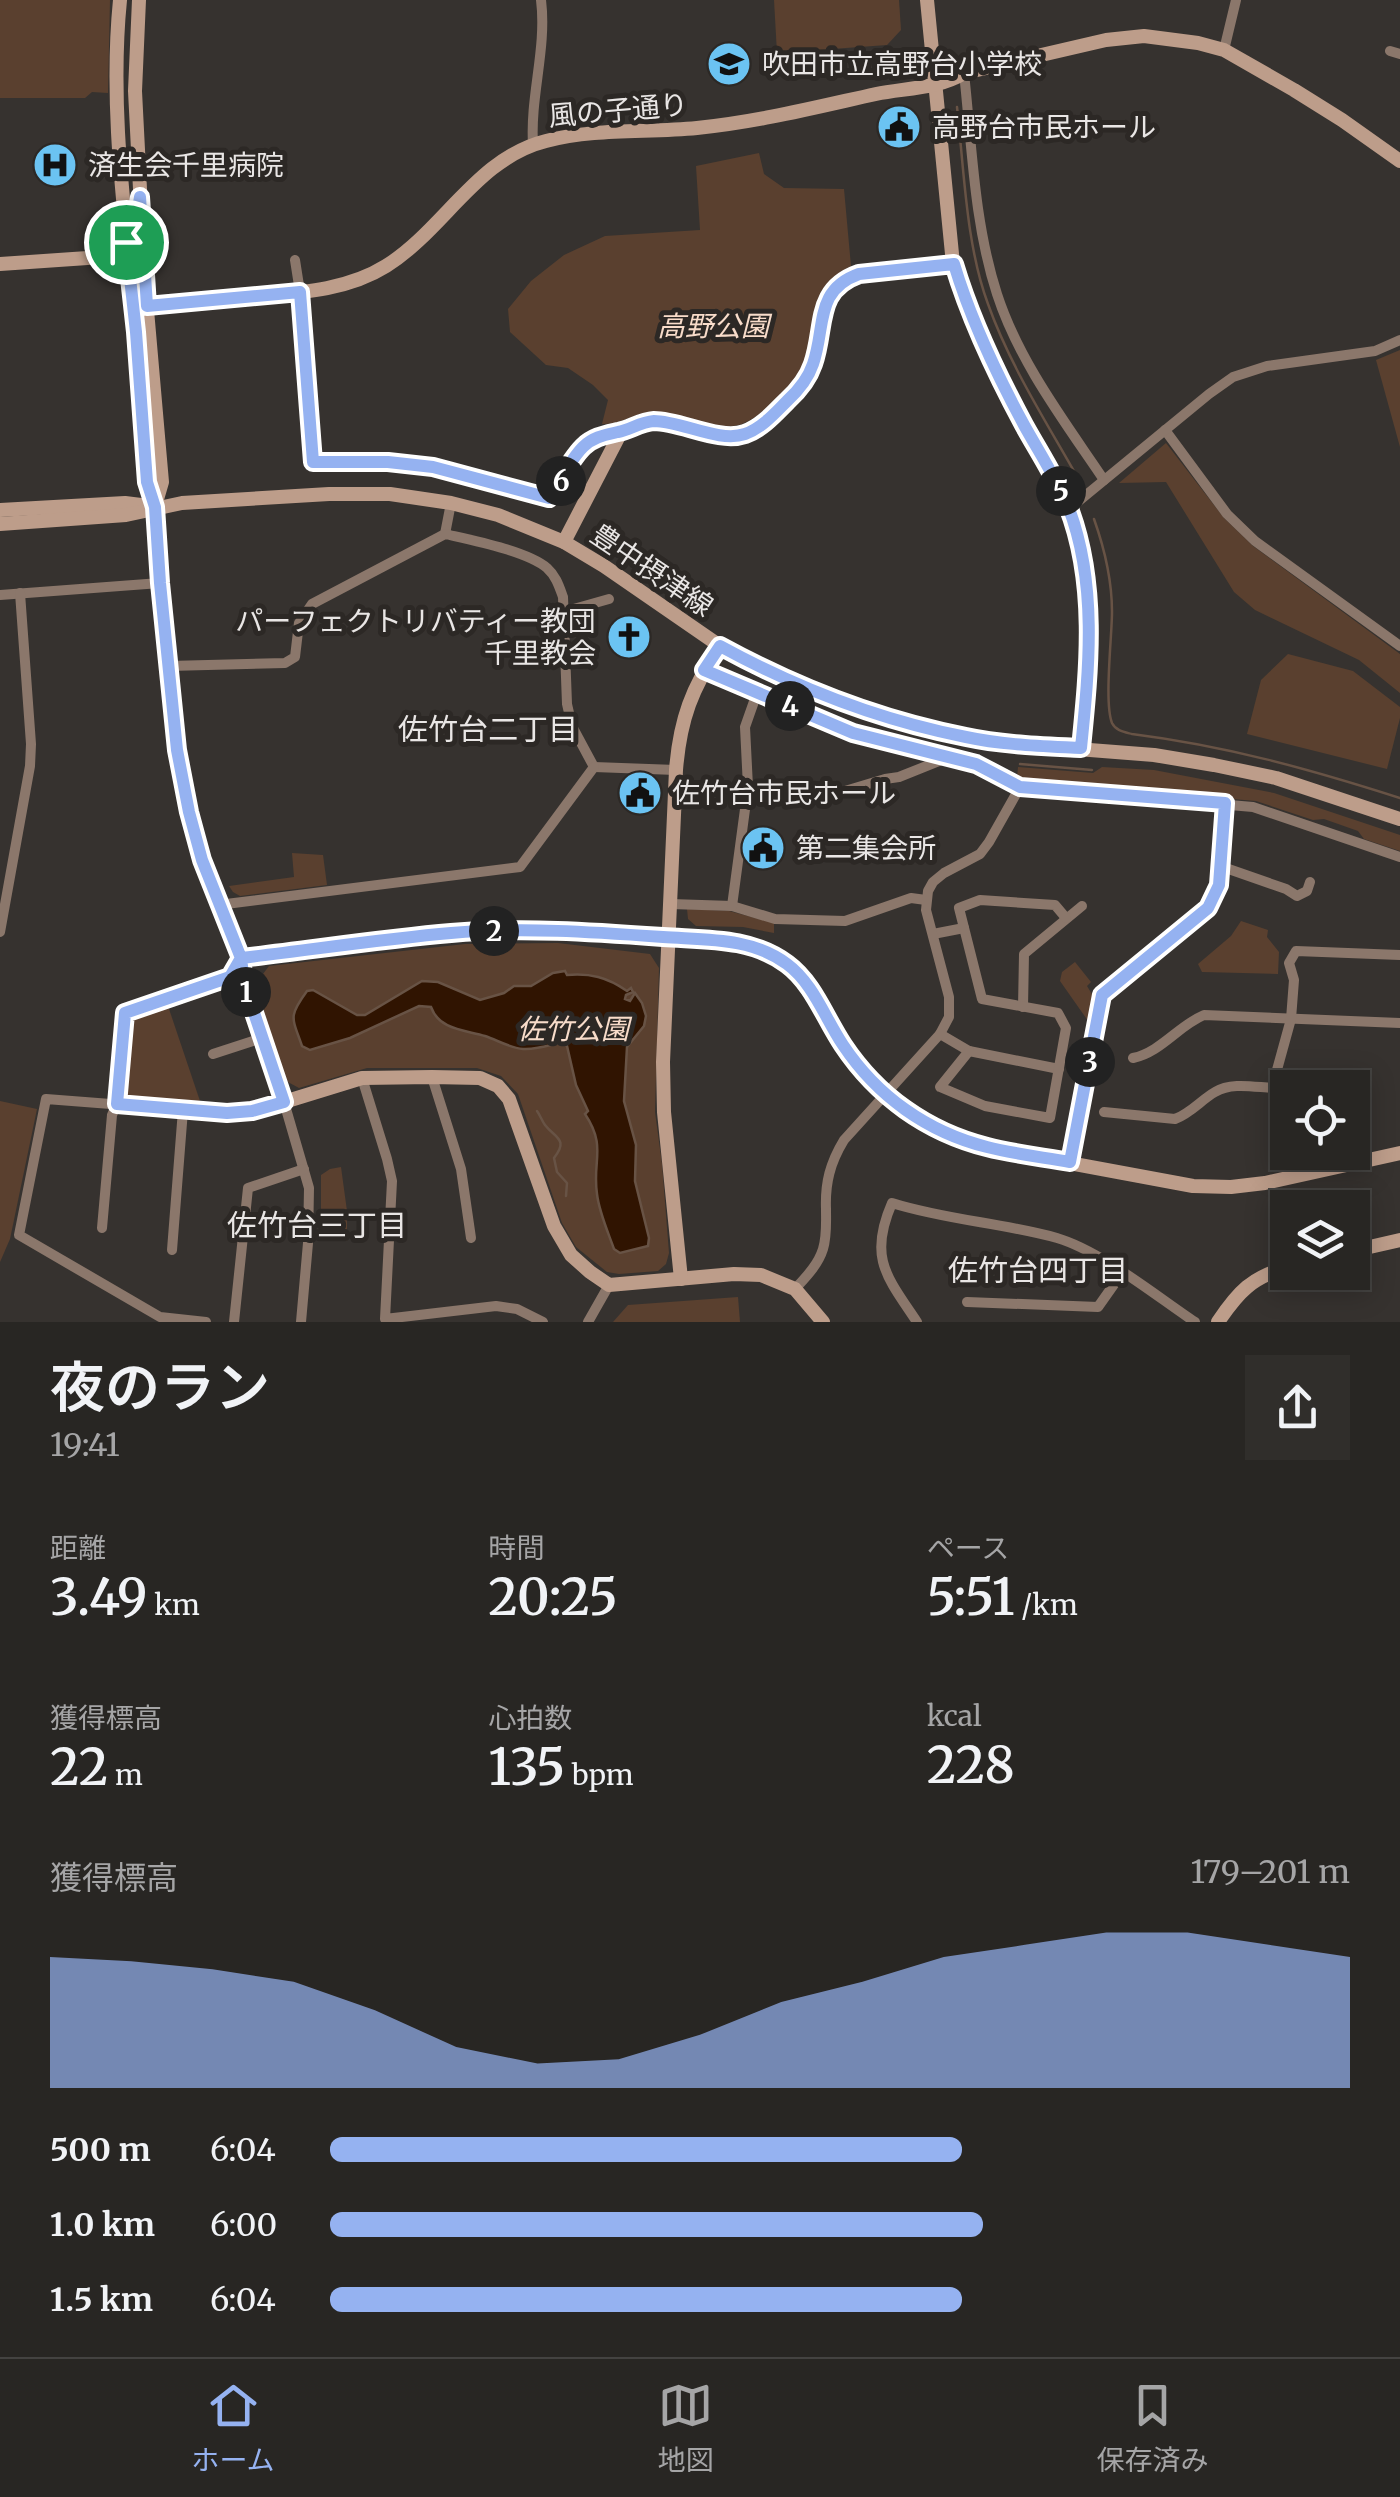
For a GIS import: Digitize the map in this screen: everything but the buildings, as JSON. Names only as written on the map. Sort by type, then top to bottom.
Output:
[{"type":"street","points":[[120,0],[117,106],[124,223],[130,276],[140,307]]},
{"type":"street","points":[[139,0],[135,91],[147,482],[155,507],[177,750],[189,812],[218,904],[241,958],[244,983],[304,1169],[310,1205],[301,1322]]},
{"type":"street","points":[[533,144],[541,0]]},
{"type":"street","points":[[926,0],[954,264],[988,357],[1069,509],[1085,573],[1089,640],[1081,748]]},
{"type":"street","points":[[1224,50],[1236,0]]},
{"type":"street","name":"風の子通り","points":[[140,307],[300,292],[361,279],[408,251],[480,178],[533,144],[592,134],[736,124],[935,85],[964,73],[1106,40],[1173,38],[1224,50],[1342,120],[1400,160]]},
{"type":"street","points":[[964,73],[980,226],[997,294],[1016,338],[1052,402],[1104,480]]},
{"type":"street","points":[[0,264],[102,257],[134,234],[140,197]]},
{"type":"street","points":[[102,257],[118,242],[124,223]]},
{"type":"street","points":[[102,257],[130,276]]},
{"type":"street","points":[[295,260],[313,462],[388,462],[433,467],[549,498],[582,448],[605,434],[656,421],[715,434],[742,435],[766,421],[807,380],[833,289],[859,274],[954,264]]},
{"type":"street","points":[[1069,509],[1233,377],[1266,366],[1375,351],[1400,340]]},
{"type":"street","points":[[1166,430],[1227,514],[1255,541],[1400,646]]},
{"type":"street","points":[[564,542],[621,432]]},
{"type":"street","name":"豊中摂津線","points":[[0,524],[126,515],[182,503],[330,494],[390,494],[451,503],[498,514],[564,542],[720,646],[808,690],[891,718],[966,738],[1154,755],[1276,778],[1400,820]]},
{"type":"street","name":"豊中摂津線","points":[[0,510],[126,503],[155,507]]},
{"type":"street","points":[[445,534],[451,503]]},
{"type":"street","points":[[170,666],[284,663],[295,657],[299,623],[312,604],[445,534],[486,543],[538,562],[558,583],[563,597],[567,704],[572,726],[594,768]]},
{"type":"street","points":[[0,595],[160,583]]},
{"type":"street","points":[[0,932],[30,756],[20,593]]},
{"type":"street","points":[[563,612],[609,599]]},
{"type":"street","points":[[681,1279],[664,1112],[676,770],[686,708],[720,646]]},
{"type":"street","points":[[704,670],[853,733],[976,764],[1020,787],[1254,806],[1400,857]]},
{"type":"street","points":[[732,906],[748,787],[745,727],[757,693]]},
{"type":"street","points":[[748,787],[834,794],[899,777],[950,757]]},
{"type":"street","points":[[594,768],[676,770]]},
{"type":"street","points":[[218,904],[520,868],[594,768]]},
{"type":"street","points":[[796,1289],[822,1252],[826,1235],[825,1198],[834,1156],[940,1034],[950,1017],[926,900],[933,882],[980,854],[1020,787]]},
{"type":"street","points":[[1070,1162],[1100,991],[1208,908],[1219,885],[1225,803]]},
{"type":"street","points":[[1220,866],[1286,888],[1296,896],[1307,891],[1310,882]]},
{"type":"street","points":[[670,904],[732,906],[774,918],[845,922],[911,898],[926,900]]},
{"type":"street","points":[[968,1050],[940,1087],[985,1106],[1050,1118],[1066,1028],[1058,1014],[982,999],[959,908],[980,900],[1055,905],[1066,918]]},
{"type":"street","points":[[1023,1007],[1024,954],[1082,906]]},
{"type":"street","points":[[933,934],[964,928]]},
{"type":"street","points":[[241,958],[504,930],[727,941],[757,948],[788,964],[808,986],[861,1070],[886,1095],[917,1118],[988,1148],[1193,1186],[1231,1188],[1400,1153]]},
{"type":"street","points":[[1277,1070],[1292,1019],[1294,980],[1289,963],[1296,951],[1400,955]]},
{"type":"street","points":[[102,1228],[125,1013],[230,977],[241,958]]},
{"type":"street","points":[[1132,1058],[1147,1055],[1204,1014],[1400,1023]]},
{"type":"street","points":[[940,1034],[968,1050],[1059,1069]]},
{"type":"street","points":[[213,1054],[262,1038]]},
{"type":"street","points":[[432,1077],[460,1169],[471,1238]]},
{"type":"street","points":[[206,1322],[160,1317],[19,1235],[46,1098],[227,1113],[252,1111],[362,1078],[480,1078],[498,1086],[509,1099],[554,1226],[571,1255],[609,1285],[761,1275],[796,1289],[823,1322]]},
{"type":"street","points":[[362,1078],[392,1181],[385,1319],[496,1306],[543,1322]]},
{"type":"street","points":[[1104,1112],[1187,1120],[1219,1089],[1270,1088]]},
{"type":"street","points":[[172,1250],[183,1110]]},
{"type":"street","points":[[234,1322],[248,1188],[304,1169]]},
{"type":"street","points":[[1292,1170],[1294,1176]]},
{"type":"street","points":[[917,1322],[886,1274],[881,1249],[892,1203],[1059,1238],[1093,1253],[1195,1322]]},
{"type":"street","points":[[1370,1247],[1400,1240]]},
{"type":"street","points":[[966,1302],[1098,1306],[1122,1273]]},
{"type":"street","points":[[1218,1322],[1235,1297],[1256,1278],[1270,1273]]},
{"type":"street","points":[[588,1322],[609,1285]]},
{"type":"green space","points":[[0,0],[110,0],[108,93],[92,92],[85,98],[0,98]]},
{"type":"green space","points":[[774,0],[899,0],[901,30],[887,45],[777,53]]},
{"type":"green space","name":"高野公園","points":[[759,153],[764,174],[784,188],[844,189],[851,266],[837,274],[821,292],[799,373],[775,402],[736,426],[652,412],[602,424],[608,400],[568,368],[546,365],[510,332],[508,309],[531,281],[564,255],[605,236],[700,230],[696,166]]},
{"type":"green space","points":[[1400,350],[1400,447],[1376,360]]},
{"type":"green space","points":[[1166,443],[1224,518],[1253,546],[1400,654],[1400,693],[1359,660],[1255,610],[1234,592],[1166,482],[1119,483]]},
{"type":"green space","points":[[1288,654],[1353,671],[1400,707],[1387,769],[1247,734],[1261,680]]},
{"type":"green space","points":[[1018,767],[1093,773],[1102,767],[1154,770],[1274,793],[1400,835],[1400,851],[1324,819],[1313,820],[1256,801],[1029,782],[1017,778]]},
{"type":"green space","points":[[292,853],[323,855],[327,885],[240,896],[229,886],[294,877]]},
{"type":"green space","points":[[687,909],[729,911],[774,923],[774,933],[743,927],[696,926],[688,919]]},
{"type":"green space","points":[[1241,921],[1268,930],[1267,937],[1279,952],[1278,974],[1202,972],[1198,964],[1231,936]]},
{"type":"green space","name":"佐竹公園","points":[[558,943],[650,954],[659,968],[655,1112],[669,1253],[666,1264],[658,1271],[607,1272],[576,1247],[562,1223],[518,1094],[501,1076],[477,1068],[367,1068],[299,1088],[286,1081],[254,986],[269,966],[465,944]]},
{"type":"green space","points":[[1075,962],[1091,982],[1087,986],[1093,996],[1092,1010],[1096,1011],[1093,1028],[1060,981],[1062,972]]},
{"type":"green space","points":[[167,1003],[202,1107],[124,1099],[122,1095],[129,1017]]},
{"type":"green space","points":[[0,1101],[37,1109],[10,1239],[0,1262]]},
{"type":"green space","points":[[341,1167],[347,1241],[318,1236],[321,1175]]},
{"type":"green space","points":[[738,1297],[740,1322],[613,1322],[628,1305]]},
{"type":"shaded area","points":[[565,971],[567,975],[605,979],[627,991],[631,988],[633,992],[625,999],[630,1001],[635,993],[646,1016],[644,1026],[627,1047],[624,1101],[636,1145],[635,1181],[649,1238],[648,1246],[620,1253],[614,1249],[600,1208],[595,1136],[563,1042],[533,1049],[513,1047],[454,1028],[440,1020],[431,1007],[419,1006],[350,1038],[310,1050],[302,1046],[294,1023],[294,1012],[307,991],[313,990],[357,1015],[365,1015],[422,981],[438,982],[480,1000],[514,986],[531,986],[553,973]]},
{"type":"waterway","points":[[957,107],[970,232],[988,304],[1018,372],[1079,480]]},
{"type":"waterway","points":[[1094,519],[1111,588],[1109,701],[1116,728],[1268,760],[1400,798]]},
{"type":"waterway","points":[[1020,764],[1092,770]]},
{"type":"waterway","points":[[537,1111],[560,1143],[554,1158],[557,1172],[567,1183],[566,1196]]},
{"type":"place","name":"吹田市立高野台小学校","points":[[729,64]]},
{"type":"place","name":"高野台市民ホール","points":[[899,127]]},
{"type":"place","name":"済生会千里病院","points":[[55,165]]},
{"type":"place","name":"パーフェクトリバティー教団 千里教会","points":[[629,637]]},
{"type":"place","name":"佐竹台市民ホール","points":[[640,793]]},
{"type":"place","name":"第二集会所","points":[[763,848]]},
{"type":"district","name":"佐竹台二丁目","points":[[488,729]]},
{"type":"district","name":"佐竹台三丁目","points":[[317,1225]]},
{"type":"district","name":"佐竹台四丁目","points":[[1038,1270]]},
{"type":"route","points":[[126,242],[134,234],[140,197],[147,306],[300,292],[313,462],[388,462],[433,467],[549,498],[582,448],[605,434],[656,421],[715,434],[742,435],[766,421],[807,380],[833,289],[859,274],[954,264],[988,357],[1069,509],[1085,573],[1089,640],[1081,748],[966,738],[891,718],[808,690],[720,646],[704,670],[853,733],[976,764],[1020,787],[1225,803],[1219,885],[1208,908],[1102,995],[1070,1162],[988,1148],[917,1118],[861,1070],[808,986],[788,964],[757,948],[727,941],[618,934],[504,930],[451,933],[241,958],[230,977],[125,1013],[117,1104],[227,1113],[284,1102],[244,983],[241,958],[202,860],[177,750],[155,507],[147,482],[126,242]]}]
